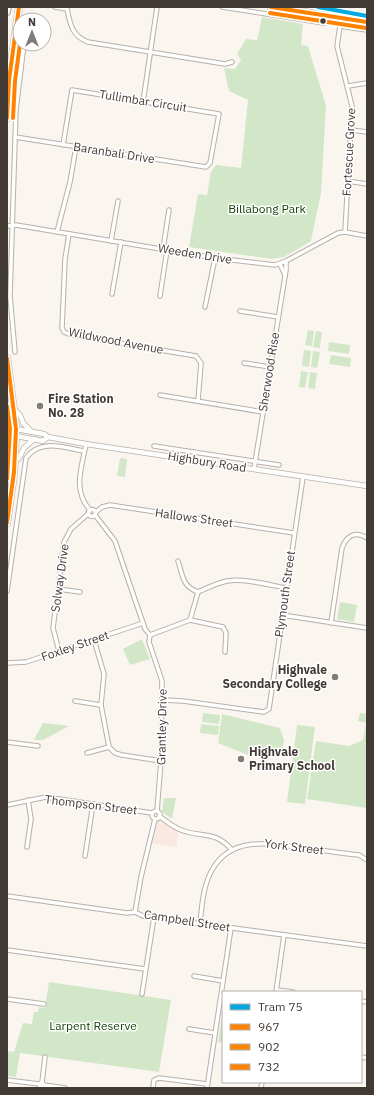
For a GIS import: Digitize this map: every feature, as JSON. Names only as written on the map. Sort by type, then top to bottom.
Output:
[{"type":"highway","points":[[7,12],[8,7]]},
{"type":"highway","points":[[271,7],[367,22]]},
{"type":"highway","points":[[7,118],[8,70],[12,52]]},
{"type":"highway","points":[[7,358],[15,410],[16,429],[15,461],[7,523]]},
{"type":"main road","points":[[15,410],[20,415],[23,423],[32,432]]},
{"type":"main road","name":"Highbury Road","points":[[7,428],[44,434],[48,437],[86,444],[367,486]]},
{"type":"main road","name":"Highbury Road","points":[[7,435],[43,441],[48,437]]},
{"type":"main road","points":[[15,461],[19,458],[24,448],[34,439]]},
{"type":"street","points":[[55,7],[67,9],[71,28],[77,35],[85,40],[225,64],[232,62]]},
{"type":"street","points":[[143,102],[158,7]]},
{"type":"street","points":[[222,7],[324,23]]},
{"type":"street","points":[[300,19],[312,13]]},
{"type":"street","points":[[334,17],[340,26],[367,30]]},
{"type":"street","points":[[340,26],[347,19]]},
{"type":"street","name":"Fortescue Grove","points":[[340,26],[338,53],[348,86],[352,106],[345,232]]},
{"type":"street","points":[[15,352],[10,300],[14,225],[16,107],[23,52]]},
{"type":"street","points":[[348,86],[367,83]]},
{"type":"street","name":"Tullimbar Circuit","points":[[62,145],[72,90],[219,114],[210,163]]},
{"type":"street","points":[[351,130],[367,132]]},
{"type":"street","name":"Baranbali Drive","points":[[15,137],[204,168],[210,163]]},
{"type":"street","points":[[57,232],[70,185],[76,147]]},
{"type":"street","points":[[348,181],[367,184]]},
{"type":"street","points":[[111,241],[118,201]]},
{"type":"street","points":[[160,296],[169,210]]},
{"type":"street","name":"Weeden Drive","points":[[7,221],[14,225]]},
{"type":"street","name":"Weeden Drive","points":[[7,226],[14,225],[215,258],[271,265],[280,264],[338,233],[345,232]]},
{"type":"street","points":[[345,232],[367,236]]},
{"type":"street","name":"Wildwood Avenue","points":[[69,234],[65,261],[62,328],[64,332],[71,335],[196,356],[201,363],[198,401]]},
{"type":"street","points":[[112,294],[121,242]]},
{"type":"street","points":[[205,307],[215,258]]},
{"type":"street","name":"Sherwood Rise","points":[[254,469],[286,261]]},
{"type":"street","points":[[280,264],[285,275]]},
{"type":"street","points":[[240,311],[278,317]]},
{"type":"street","points":[[244,363],[270,367]]},
{"type":"street","points":[[160,394],[263,412]]},
{"type":"street","points":[[86,444],[79,489],[82,502],[89,512],[95,513]]},
{"type":"street","points":[[7,591],[26,458],[34,450],[48,446],[84,451]]},
{"type":"street","points":[[154,446],[279,465]]},
{"type":"street","name":"Plymouth Street","points":[[162,700],[267,711],[269,706],[303,476]]},
{"type":"street","name":"Hallows Street","points":[[95,513],[102,506],[110,505],[294,533]]},
{"type":"street","name":"Solway Drive","points":[[59,651],[53,628],[66,536],[72,528],[89,512]]},
{"type":"street","name":"Grantley Drive","points":[[95,513],[115,541],[143,623],[150,635],[149,642],[162,681],[161,761],[157,811]]},
{"type":"street","points":[[331,623],[342,548],[346,538],[354,534],[359,534],[367,538]]},
{"type":"street","points":[[178,561],[189,589],[198,592],[232,580],[286,588]]},
{"type":"street","points":[[58,589],[80,592]]},
{"type":"street","points":[[190,620],[198,592]]},
{"type":"street","points":[[282,615],[367,628]]},
{"type":"street","points":[[150,635],[190,620],[223,627],[226,633],[225,652]]},
{"type":"street","name":"Foxley Street","points":[[7,663],[26,662],[143,623]]},
{"type":"street","points":[[94,640],[104,674],[101,705],[110,746],[115,753],[161,761]]},
{"type":"street","points":[[74,702],[101,705]]},
{"type":"street","points":[[7,742],[38,746]]},
{"type":"street","points":[[87,753],[110,746]]},
{"type":"street","name":"Thompson Street","points":[[7,805],[46,797],[152,813]]},
{"type":"street","points":[[27,847],[31,819],[28,800]]},
{"type":"street","points":[[85,856],[93,804]]},
{"type":"street","points":[[155,819],[152,816],[152,813],[157,811],[160,816],[180,830],[218,838],[225,842],[232,850]]},
{"type":"street","points":[[135,912],[141,877],[155,819],[160,816]]},
{"type":"street","name":"York Street","points":[[200,923],[204,888],[218,861],[232,850],[247,844],[263,842],[359,855],[367,860]]},
{"type":"street","name":"Campbell Street","points":[[7,896],[128,913],[135,912],[154,917],[367,946]]},
{"type":"street","points":[[142,994],[154,917]]},
{"type":"street","points":[[153,1088],[154,1080],[157,1078],[207,1086],[231,928]]},
{"type":"street","points":[[276,991],[284,935]]},
{"type":"street","points":[[7,950],[145,969]]},
{"type":"street","points":[[194,976],[223,981]]},
{"type":"street","points":[[7,999],[44,1004]]},
{"type":"street","points":[[189,1029],[215,1033]]},
{"type":"street","points":[[41,1085],[45,1057]]},
{"type":"street","points":[[7,1080],[65,1088]]},
{"type":"shaded area","points":[[157,819],[178,831],[177,847],[150,843]]},
{"type":"green space","name":"Billabong Park","points":[[262,17],[303,24],[301,45],[308,46],[326,106],[321,193],[311,241],[284,257],[271,259],[189,247],[198,194],[207,195],[211,172],[216,165],[241,168],[248,100],[229,91],[224,68],[235,69],[241,60],[237,54],[246,39],[257,40]]},
{"type":"green space","points":[[308,330],[314,331],[312,346],[305,345]]},
{"type":"green space","points":[[316,331],[322,332],[320,348],[313,347]]},
{"type":"green space","points":[[329,342],[350,345],[349,354],[328,351]]},
{"type":"green space","points":[[304,350],[311,351],[309,367],[302,366]]},
{"type":"green space","points":[[313,351],[320,352],[317,368],[311,367]]},
{"type":"green space","points":[[331,355],[351,358],[350,367],[329,364]]},
{"type":"green space","points":[[301,371],[308,372],[305,388],[299,387]]},
{"type":"green space","points":[[310,372],[317,373],[315,389],[308,388]]},
{"type":"green space","points":[[120,458],[127,459],[125,477],[117,476]]},
{"type":"green space","points":[[340,602],[357,605],[354,622],[337,619]]},
{"type":"green space","points":[[142,639],[150,659],[130,665],[123,649]]},
{"type":"green space","points":[[203,713],[220,715],[219,724],[202,722]]},
{"type":"green space","points":[[360,713],[367,714],[367,808],[307,799],[316,741],[349,746],[363,740],[366,723],[358,721]]},
{"type":"green space","points":[[222,714],[280,728],[284,740],[283,748],[253,757],[218,743]]},
{"type":"green space","points":[[43,723],[69,726],[43,740],[34,740]]},
{"type":"green space","points":[[201,724],[219,726],[218,735],[200,733]]},
{"type":"green space","points":[[297,725],[315,727],[305,804],[287,802]]},
{"type":"green space","points":[[164,798],[176,798],[172,819],[162,812]]},
{"type":"green space","name":"Larpent Reserve","points":[[49,982],[171,1000],[159,1072],[20,1053],[16,1077],[7,1076],[7,1051],[14,1052],[23,1023],[32,1024],[34,1012],[38,1012],[39,1007],[45,1008]]},
{"type":"green space","points":[[222,1018],[222,1043],[218,1042]]},
{"type":"tram line","name":"75","points":[[318,7],[367,16]]},
{"type":"transit line","name":"967","points":[[7,118],[9,80],[19,7]]},
{"type":"transit line","name":"967","points":[[271,7],[367,22]]},
{"type":"transit line","name":"732","points":[[270,13],[366,28]]},
{"type":"transit line","name":"902","points":[[13,118],[15,81],[19,52]]},
{"type":"transit line","name":"967","points":[[7,358],[16,429],[14,472],[7,523]]},
{"type":"transit line","name":"902","points":[[7,406],[10,429],[7,479]]},
{"type":"place","name":"Fire Station No. 28","points":[[40,406]]},
{"type":"place","name":"Highvale Secondary College","points":[[335,677]]},
{"type":"place","name":"Highvale Primary School","points":[[241,759]]}]
